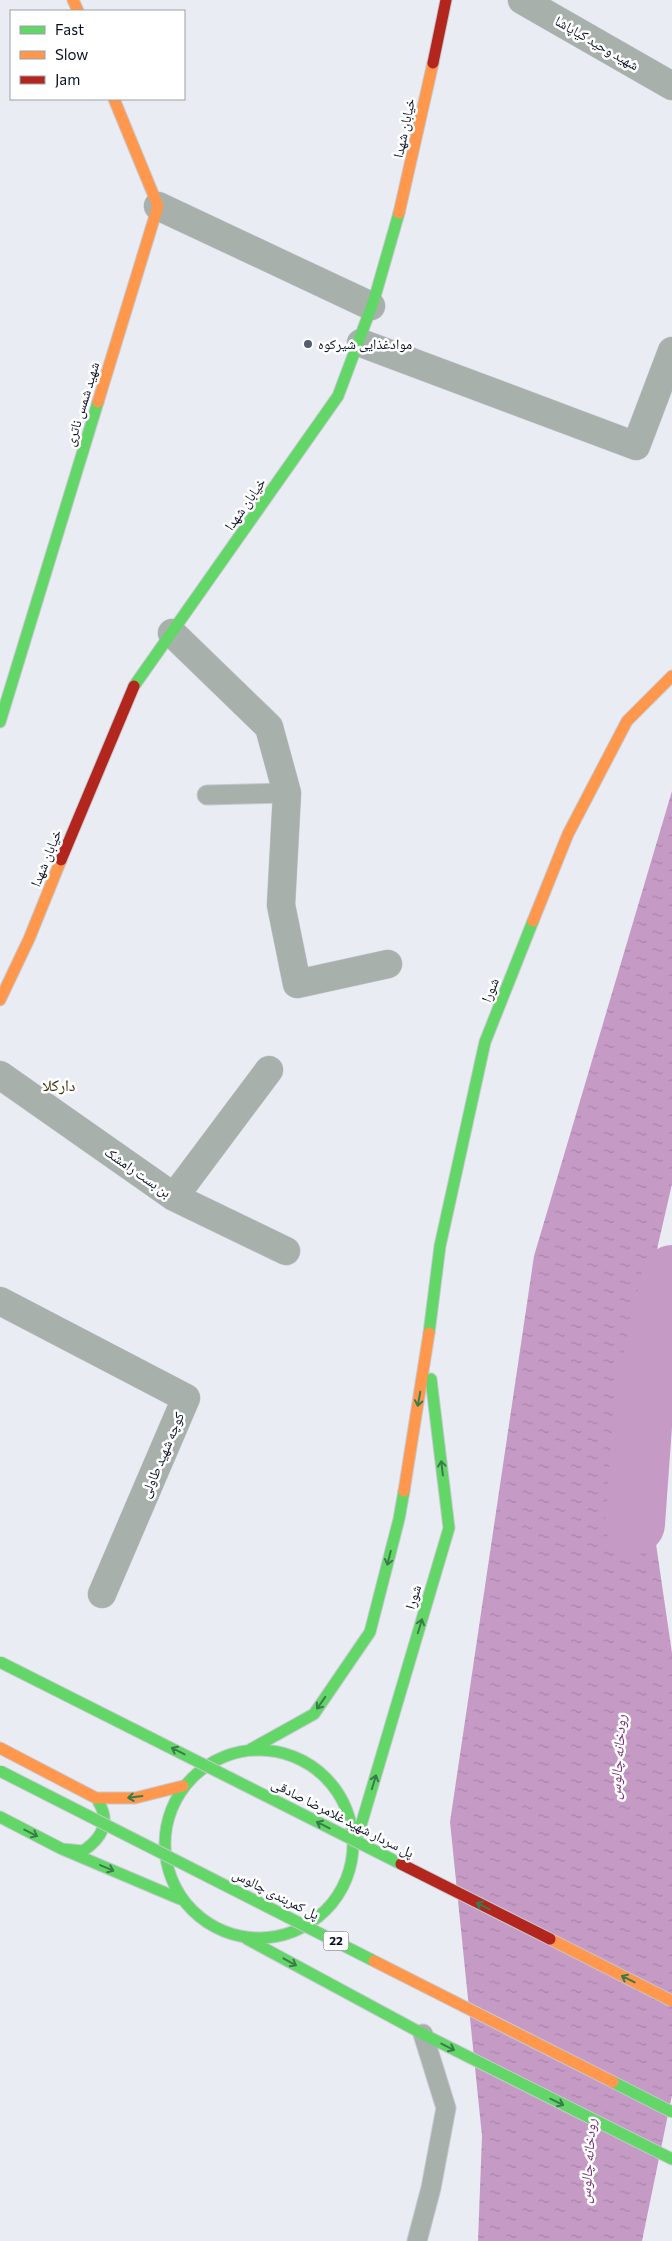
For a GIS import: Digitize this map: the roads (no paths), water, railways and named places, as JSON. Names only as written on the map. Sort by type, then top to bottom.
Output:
[{"type":"main road","name":"خیابان شهدا","points":[[0,1000],[29,939],[131,690],[338,396],[361,343],[411,168],[446,0]]},
{"type":"main road","points":[[114,100],[158,206]]},
{"type":"main road","name":"شهید شمس ناتری","points":[[0,722],[158,206]]},
{"type":"main road","name":"شورا","points":[[183,1786],[213,1760],[251,1748],[314,1714],[370,1632],[398,1520],[428,1350],[440,1246],[485,1042],[568,834],[627,721],[672,676]]},
{"type":"main road","name":"شورا","points":[[247,1939],[287,1935],[322,1916],[346,1884],[355,1846],[449,1528],[428,1350]]},
{"type":"main road","name":"پل سردار شهید غلامرضا صادقی","points":[[0,1662],[672,2001]]},
{"type":"main road","points":[[0,1748],[96,1798],[135,1798],[183,1786]]},
{"type":"main road","points":[[251,1748],[290,1754],[325,1774],[348,1807],[355,1846]]},
{"type":"main road","name":"پل کمربندی چالوس","points":[[0,1770],[672,2112]]},
{"type":"main road","points":[[180,1899],[165,1862],[166,1822],[183,1786]]},
{"type":"main road","points":[[62,1849],[83,1851],[100,1838],[105,1828],[106,1817],[96,1798]]},
{"type":"main road","points":[[0,1817],[62,1849],[180,1899],[210,1926],[247,1939],[423,2034],[672,2159]]},
{"type":"street","name":"شهید وحید کیاپاشا","points":[[522,0],[672,86]]},
{"type":"street","points":[[158,206],[371,306]]},
{"type":"street","points":[[361,343],[636,446],[672,351]]},
{"type":"street","points":[[172,633],[269,727],[287,793],[281,905],[297,984],[388,964]]},
{"type":"street","points":[[174,1197],[269,1070]]},
{"type":"street","name":"بن بست رامشک","points":[[0,1075],[174,1197],[286,1251]]},
{"type":"street","name":"کوچه شهید طاولی","points":[[0,1301],[186,1398],[102,1594]]},
{"type":"lane","points":[[207,796],[287,793]]},
{"type":"lane","points":[[417,2241],[431,2188],[446,2108],[423,2034]]},
{"type":"water","points":[[672,791],[672,1184],[630,1367],[672,1653],[672,2095],[642,2241],[478,2241],[482,2136],[450,1822],[534,1256]]},
{"type":"waterway","name":"رودخانه چالوس","points":[[635,1524],[644,1398],[672,1275]]},
{"type":"place","name":"موادغذایی شیرکوه","points":[[308,344]]},
{"type":"district","name":"دارکلا","points":[[59,1085]]}]
